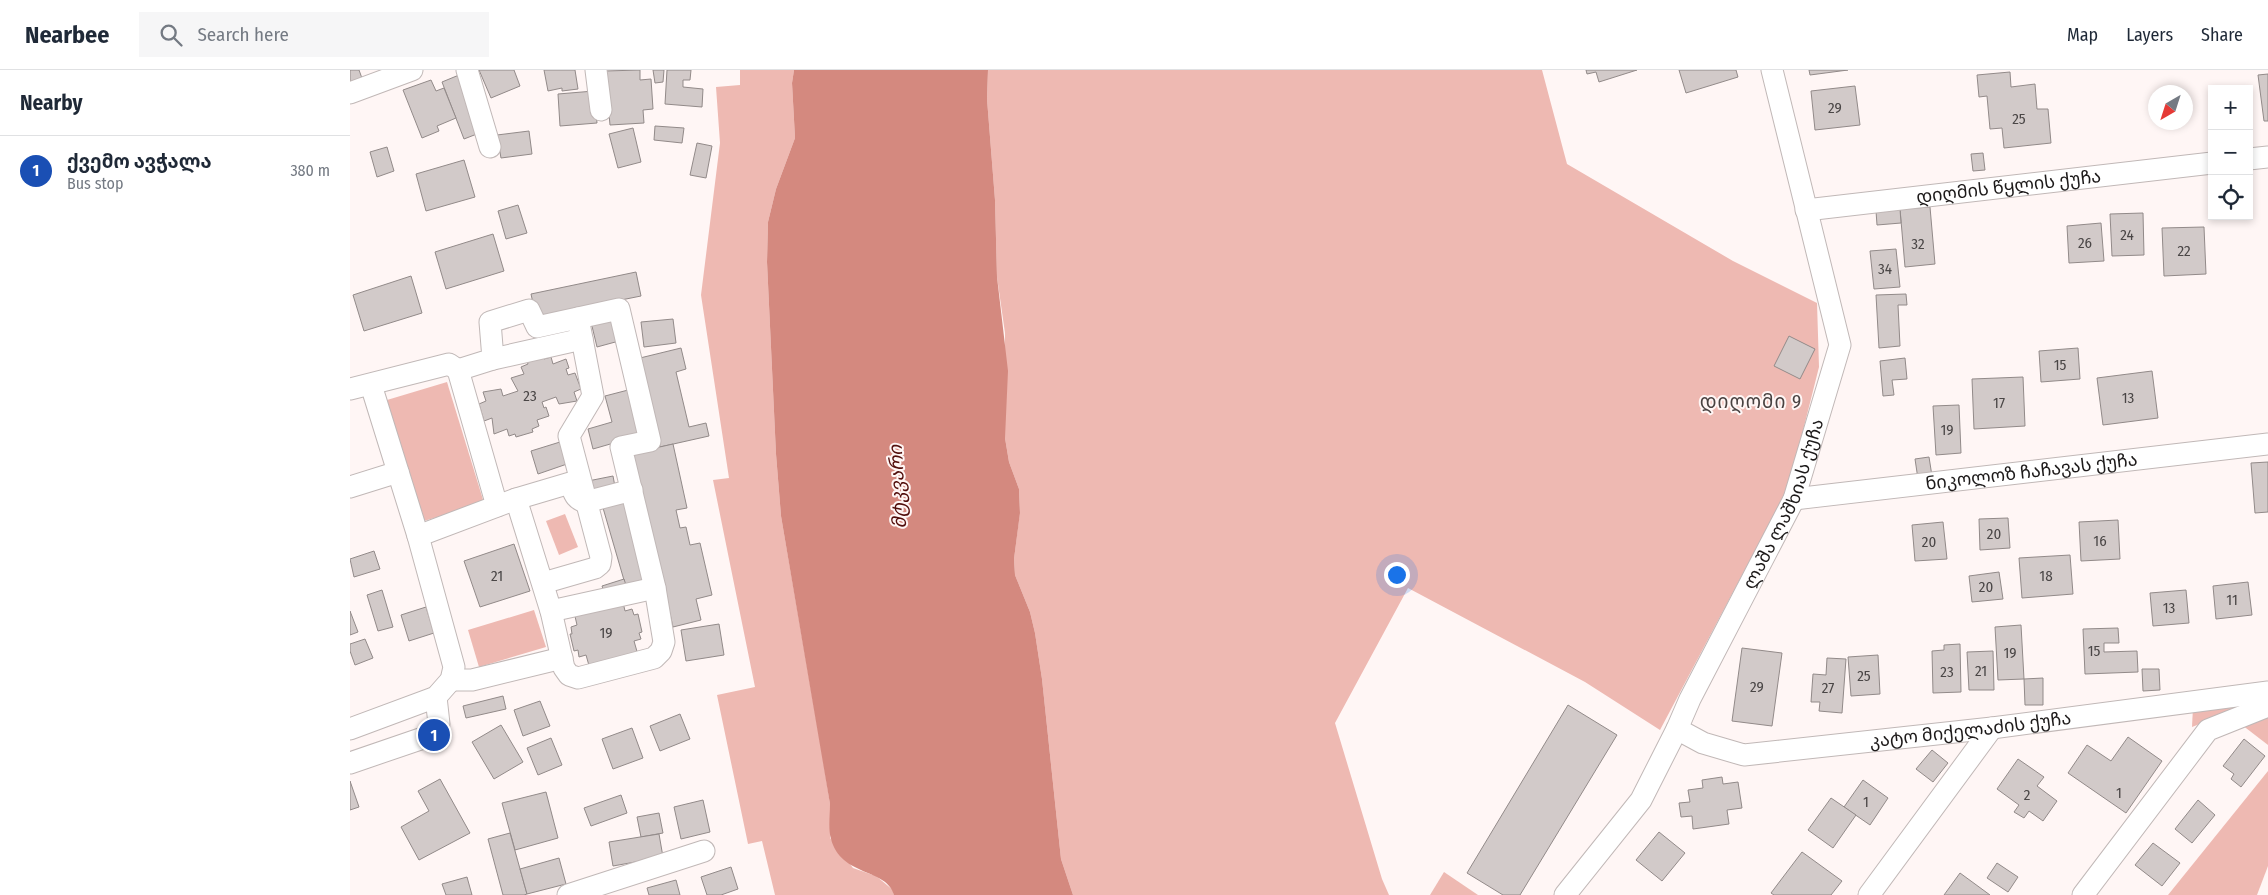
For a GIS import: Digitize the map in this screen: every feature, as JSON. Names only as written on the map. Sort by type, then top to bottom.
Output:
[{"type":"street","points":[[350,93],[412,70]]},
{"type":"street","points":[[467,70],[490,146]]},
{"type":"street","points":[[596,70],[601,110]]},
{"type":"street","name":"ლაშა ლაშხიას ქუჩა","points":[[1565,895],[1640,800],[1794,499],[1840,345],[1772,70]]},
{"type":"street","points":[[2253,159],[2268,157]]},
{"type":"street","name":"დიღმის წყლის ქუჩა","points":[[1806,210],[2208,164]]},
{"type":"street","points":[[494,359],[490,322],[529,310],[538,327],[619,309],[650,441],[621,447],[655,588],[664,642],[661,651],[654,658],[578,678],[569,675],[564,668],[551,611],[516,499]]},
{"type":"street","points":[[543,583],[595,568],[600,564],[601,557],[569,436],[593,396],[578,318]]},
{"type":"street","points":[[458,370],[494,359],[582,339]]},
{"type":"street","points":[[350,389],[449,364],[458,370],[497,506]]},
{"type":"street","points":[[350,729],[436,697],[451,680],[454,667],[418,536],[371,385]]},
{"type":"street","name":"ნიკოლოზ ჩაჩავას ქუჩა","points":[[1794,499],[2268,444]]},
{"type":"street","points":[[350,487],[398,472]]},
{"type":"street","points":[[418,536],[516,499],[570,482],[574,496],[579,501],[586,502],[632,490]]},
{"type":"street","points":[[551,611],[655,588]]},
{"type":"street","points":[[451,680],[472,680],[562,658]]},
{"type":"street","name":"კატო მიქელაძის ქუჩა","points":[[1677,729],[1703,743],[1744,755],[1992,728],[2268,692]]},
{"type":"street","points":[[350,763],[432,735],[439,724],[436,697]]},
{"type":"street","points":[[2083,895],[2208,730],[2268,706]]},
{"type":"street","points":[[1869,895],[1992,728]]},
{"type":"street","points":[[568,895],[704,851]]},
{"type":"shaded area","points":[[740,70],[794,70],[792,83],[795,138],[776,189],[768,222],[767,262],[776,454],[781,516],[830,804],[830,838],[853,868],[876,876],[893,890],[894,895],[775,895],[762,841],[748,844],[717,695],[755,687],[713,480],[729,478],[701,295],[720,143],[716,87],[740,85]]},
{"type":"shaded area","points":[[988,70],[1542,70],[1567,164],[1733,261],[1817,303],[1819,367],[1784,506],[1750,560],[1660,730],[1585,682],[1408,588],[1335,723],[1382,879],[1389,895],[1073,895],[1061,859],[1042,679],[1035,633],[1030,612],[1015,575],[1014,559],[1020,512],[1019,489],[1009,462],[1005,438],[1005,333],[997,277],[995,200],[987,99]]},
{"type":"shaded area","points":[[447,382],[484,503],[424,521],[387,400]]},
{"type":"shaded area","points":[[565,514],[578,547],[559,555],[546,521]]},
{"type":"shaded area","points":[[534,610],[546,647],[479,667],[468,630]]},
{"type":"shaded area","points":[[2268,697],[2192,727],[2193,707]]},
{"type":"shaded area","points":[[2268,714],[2268,745],[2242,725]]},
{"type":"shaded area","points":[[2268,771],[2268,866],[2257,895],[2168,895]]},
{"type":"shaded area","points":[[1444,872],[1478,895],[1430,895]]},
{"type":"water","name":"მტკვარი","points":[[794,70],[988,70],[987,99],[995,200],[997,277],[1008,371],[1005,438],[1009,462],[1019,489],[1020,513],[1014,559],[1015,575],[1030,612],[1035,633],[1042,679],[1061,859],[1073,895],[894,895],[890,886],[883,880],[844,860],[836,851],[831,839],[829,826],[830,804],[781,516],[776,454],[767,262],[768,222],[776,189],[795,138],[792,83]]},
{"type":"building","points":[[350,70],[359,70],[363,81],[350,85]]},
{"type":"building","points":[[479,70],[514,70],[520,86],[491,98]]},
{"type":"building","points":[[544,70],[575,70],[578,89],[562,91],[562,88],[548,91]]},
{"type":"building","points":[[640,70],[640,80],[651,79],[653,109],[643,110],[644,123],[610,125],[605,71]]},
{"type":"building","points":[[653,70],[664,70],[663,82],[655,83]]},
{"type":"building","points":[[667,70],[691,70],[690,80],[683,80],[683,87],[703,89],[702,107],[665,104]]},
{"type":"building","points":[[1586,70],[1637,70],[1599,82],[1596,72],[1587,74]]},
{"type":"building","points":[[1679,70],[1736,70],[1738,77],[1686,93]]},
{"type":"building","points":[[1809,70],[1848,70],[1810,75]]},
{"type":"building","points":[[2010,72],[2011,87],[2035,84],[2037,109],[2048,109],[2051,143],[2004,148],[2002,128],[1990,129],[1987,96],[1979,97],[1977,75]]},
{"type":"building","points":[[2268,74],[2268,121],[2264,121],[2258,75]]},
{"type":"building","points":[[459,75],[482,132],[464,139],[442,82]]},
{"type":"building","points":[[431,80],[436,91],[444,88],[456,118],[437,126],[439,131],[422,138],[403,90]]},
{"type":"building","points":[[1855,86],[1860,125],[1815,130],[1811,91]]},
{"type":"building","points":[[594,91],[597,123],[560,126],[558,94]]},
{"type":"building","points":[[655,126],[684,128],[682,143],[654,140]]},
{"type":"building","points":[[633,128],[641,162],[618,168],[609,134]]},
{"type":"building","points":[[529,131],[532,154],[501,158],[497,135]]},
{"type":"building","points":[[697,143],[712,146],[706,178],[690,175]]},
{"type":"building","points":[[387,147],[394,171],[377,177],[370,152]]},
{"type":"building","points":[[1983,153],[1985,170],[1973,171],[1971,154]]},
{"type":"building","points":[[464,160],[475,197],[426,211],[416,174]]},
{"type":"building","points":[[518,205],[527,233],[506,239],[498,211]]},
{"type":"building","points":[[1930,207],[1935,264],[1905,267],[1900,209]]},
{"type":"building","points":[[1900,209],[1901,223],[1877,225],[1876,211]]},
{"type":"building","points":[[2143,213],[2144,255],[2112,256],[2110,214]]},
{"type":"building","points":[[2101,223],[2104,261],[2069,263],[2067,226]]},
{"type":"building","points":[[2204,227],[2206,274],[2164,276],[2162,228]]},
{"type":"building","points":[[493,234],[504,271],[446,289],[435,252]]},
{"type":"building","points":[[1896,249],[1900,287],[1874,289],[1870,251]]},
{"type":"building","points":[[636,272],[641,296],[536,317],[531,294]]},
{"type":"building","points":[[411,276],[422,313],[364,331],[353,295]]},
{"type":"building","points":[[1906,294],[1907,305],[1898,305],[1900,346],[1879,348],[1876,295]]},
{"type":"building","points":[[612,317],[619,341],[597,347],[591,322]]},
{"type":"building","points":[[673,319],[676,343],[644,347],[641,322]]},
{"type":"building","points":[[1789,336],[1815,349],[1800,379],[1774,366]]},
{"type":"building","points":[[681,348],[686,369],[676,372],[689,427],[706,423],[709,436],[660,447],[640,358]]},
{"type":"building","points":[[2078,348],[2080,379],[2041,382],[2039,351]]},
{"type":"building","points":[[543,356],[544,359],[551,357],[553,364],[566,359],[569,368],[566,369],[568,375],[575,373],[581,389],[574,392],[577,401],[559,404],[556,397],[542,402],[549,416],[537,420],[539,426],[532,429],[533,432],[516,437],[515,434],[509,436],[507,429],[494,434],[492,418],[484,421],[479,404],[486,401],[483,392],[501,389],[503,396],[518,391],[511,378],[524,374],[521,367],[528,364],[527,361]]},
{"type":"building","points":[[1905,358],[1907,379],[1892,380],[1894,395],[1883,396],[1880,361]]},
{"type":"building","points":[[2152,371],[2158,418],[2103,425],[2097,378]]},
{"type":"building","points":[[2023,377],[2025,426],[1974,429],[1972,379]]},
{"type":"building","points":[[632,389],[645,434],[593,449],[588,429],[612,422],[605,396]]},
{"type":"building","points":[[1959,405],[1961,453],[1936,455],[1933,406]]},
{"type":"building","points":[[560,442],[567,464],[538,474],[531,451]]},
{"type":"building","points":[[673,444],[687,508],[676,510],[680,528],[686,527],[690,545],[700,543],[712,595],[696,599],[701,620],[673,627],[633,453]]},
{"type":"building","points":[[1929,457],[1932,476],[1918,479],[1915,459]]},
{"type":"building","points":[[2268,462],[2268,512],[2255,513],[2251,463]]},
{"type":"building","points":[[613,476],[616,492],[592,497],[588,481]]},
{"type":"building","points":[[623,495],[648,580],[626,587],[601,501]]},
{"type":"building","points":[[2008,518],[2010,548],[1980,550],[1979,519]]},
{"type":"building","points":[[2118,520],[2120,559],[2081,561],[2079,522]]},
{"type":"building","points":[[1943,522],[1947,559],[1915,561],[1912,525]]},
{"type":"building","points":[[514,544],[530,591],[480,607],[464,561]]},
{"type":"building","points":[[374,551],[380,569],[354,577],[350,559]]},
{"type":"building","points":[[2070,555],[2073,594],[2022,598],[2019,558]]},
{"type":"building","points":[[1999,572],[2003,599],[1972,602],[1969,576]]},
{"type":"building","points":[[624,579],[628,591],[606,597],[602,586]]},
{"type":"building","points":[[2248,582],[2252,615],[2216,619],[2213,586]]},
{"type":"building","points":[[382,590],[393,627],[378,631],[367,595]]},
{"type":"building","points":[[2186,590],[2189,623],[2153,626],[2150,593]]},
{"type":"building","points":[[622,598],[625,611],[632,609],[634,615],[638,614],[642,632],[639,633],[641,639],[634,641],[638,655],[590,669],[586,655],[579,657],[578,650],[574,651],[570,634],[572,634],[571,627],[577,625],[574,612]]},
{"type":"building","points":[[426,607],[434,633],[409,641],[401,615]]},
{"type":"building","points":[[350,611],[358,632],[350,635]]},
{"type":"building","points":[[719,624],[724,655],[686,661],[681,630]]},
{"type":"building","points":[[2021,625],[2024,679],[1998,680],[1995,627]]},
{"type":"building","points":[[2118,628],[2119,643],[2104,643],[2104,652],[2137,651],[2138,672],[2085,674],[2083,629]]},
{"type":"building","points":[[365,639],[373,658],[355,665],[350,651],[350,644]]},
{"type":"building","points":[[1960,644],[1961,692],[1933,693],[1932,651],[1944,650],[1944,645]]},
{"type":"building","points":[[1742,648],[1782,653],[1772,726],[1732,721]]},
{"type":"building","points":[[1993,651],[1994,690],[1969,690],[1967,652]]},
{"type":"building","points":[[1878,655],[1880,694],[1851,696],[1848,657]]},
{"type":"building","points":[[1827,658],[1846,659],[1842,713],[1819,711],[1820,702],[1811,702],[1813,674],[1826,675]]},
{"type":"building","points":[[2142,669],[2159,669],[2160,690],[2143,691]]},
{"type":"building","points":[[2043,678],[2043,705],[2025,705],[2024,679]]},
{"type":"building","points":[[503,696],[506,709],[466,718],[463,706]]},
{"type":"building","points":[[540,701],[550,726],[523,736],[514,710]]},
{"type":"building","points":[[1568,705],[1617,735],[1520,895],[1503,895],[1467,873]]},
{"type":"building","points":[[680,714],[690,739],[660,751],[650,726]]},
{"type":"building","points":[[501,725],[523,762],[494,779],[472,742]]},
{"type":"building","points":[[632,728],[643,758],[613,769],[602,739]]},
{"type":"building","points":[[2128,737],[2162,761],[2126,813],[2068,773],[2087,745],[2111,761]]},
{"type":"building","points":[[551,738],[562,765],[538,775],[527,748]]},
{"type":"building","points":[[2244,739],[2265,756],[2241,787],[2231,779],[2234,774],[2223,766]]},
{"type":"building","points":[[1932,750],[1948,763],[1933,782],[1916,769]]},
{"type":"building","points":[[2018,759],[2044,777],[2037,786],[2057,801],[2043,821],[2029,811],[2024,818],[2014,812],[2019,805],[1997,789]]},
{"type":"building","points":[[1722,777],[1723,784],[1738,782],[1742,808],[1727,810],[1729,824],[1693,829],[1692,816],[1681,817],[1679,803],[1690,802],[1688,790],[1703,788],[1702,780]]},
{"type":"building","points":[[440,779],[470,833],[419,860],[401,827],[429,811],[418,791]]},
{"type":"building","points":[[1863,780],[1888,798],[1870,825],[1844,807]]},
{"type":"building","points":[[350,781],[359,807],[350,810]]},
{"type":"building","points":[[546,792],[558,838],[515,850],[502,803]]},
{"type":"building","points":[[621,795],[627,813],[591,826],[584,808]]},
{"type":"building","points":[[1831,798],[1856,815],[1833,848],[1808,830]]},
{"type":"building","points":[[703,800],[710,832],[681,839],[674,807]]},
{"type":"building","points":[[2198,800],[2215,815],[2192,843],[2175,829]]},
{"type":"building","points":[[659,813],[663,833],[641,837],[637,817]]},
{"type":"building","points":[[1659,832],[1685,853],[1662,881],[1636,860]]},
{"type":"building","points":[[510,833],[527,894],[524,895],[503,895],[488,839]]},
{"type":"building","points":[[659,834],[663,857],[613,866],[609,842]]},
{"type":"building","points":[[2153,843],[2180,863],[2162,886],[2135,865]]},
{"type":"building","points":[[1802,852],[1842,881],[1831,895],[1774,895],[1771,893]]},
{"type":"building","points":[[559,858],[566,884],[527,894],[520,869]]},
{"type":"building","points":[[1997,863],[2018,877],[2008,892],[1987,878]]},
{"type":"building","points":[[731,867],[738,889],[721,895],[707,895],[701,877]]},
{"type":"building","points":[[1960,873],[1990,895],[1944,895]]},
{"type":"building","points":[[467,877],[472,895],[446,895],[442,884]]},
{"type":"building","points":[[676,880],[680,895],[649,895],[647,888]]},
{"type":"place","name":"ქვემო ავჭალა","points":[[434,735]]},
{"type":"district","name":"დიღომი 9","points":[[1751,401]]}]
